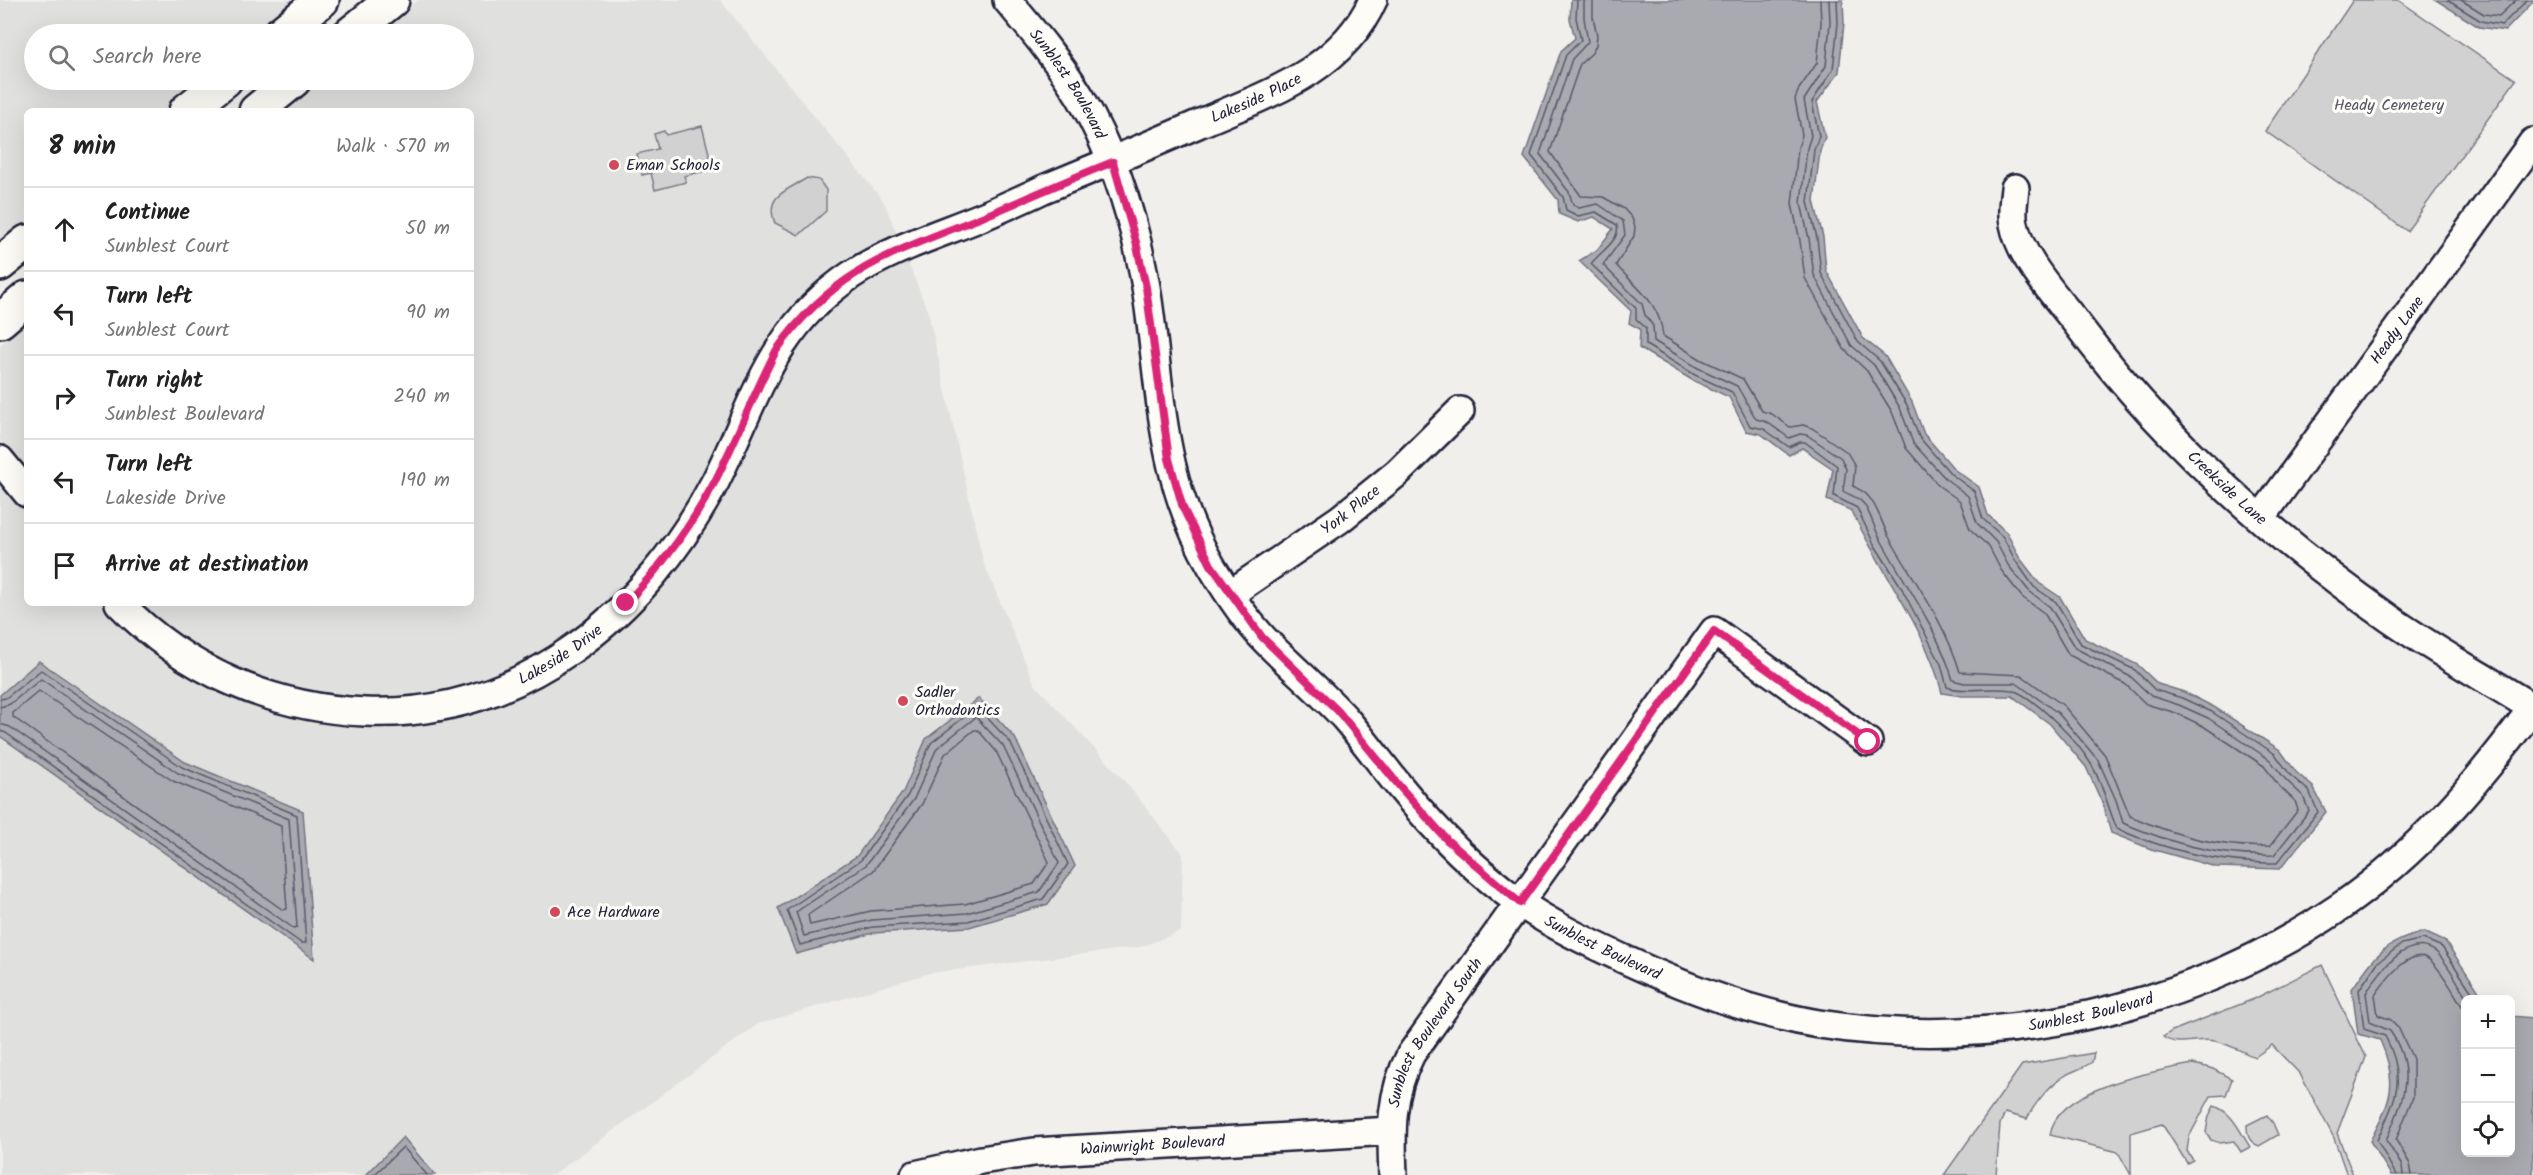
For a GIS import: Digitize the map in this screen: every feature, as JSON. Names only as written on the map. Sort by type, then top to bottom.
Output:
[{"type":"main road","points":[[292,24],[322,0]]},
{"type":"main road","points":[[362,24],[392,0]]},
{"type":"main road","points":[[190,108],[212,90]]},
{"type":"main road","points":[[260,108],[282,90]]},
{"type":"main road","points":[[0,264],[24,244]]},
{"type":"main road","points":[[0,321],[24,301]]},
{"type":"street","name":"Sunblest Boulevard","points":[[1007,0],[1059,65],[1082,100],[1113,162],[1136,242],[1146,287],[1164,432],[1176,486],[1193,532],[1230,594],[1262,637],[1338,711],[1447,840],[1520,903],[1588,941],[1650,971],[1727,1001],[1786,1017],[1856,1028],[1943,1032],[2025,1027],[2059,1022],[2118,1008],[2196,982],[2258,955],[2336,910],[2399,861],[2436,827],[2481,777],[2533,708]]},
{"type":"street","name":"Lakeside Place","points":[[1113,162],[1298,80],[1313,71],[1353,35],[1373,0]]},
{"type":"street","name":"Heady Lane","points":[[2261,518],[2533,142]]},
{"type":"street","name":"Lakeside Drive","points":[[122,606],[145,630],[204,669],[273,698],[327,710],[391,712],[447,705],[490,693],[548,667],[594,635],[666,559],[712,486],[776,351],[789,333],[818,302],[854,273],[893,252],[1113,162]]},
{"type":"street","name":"Creekside Lane","points":[[2015,188],[2014,224],[2022,249],[2080,329],[2117,375],[2165,428],[2261,518],[2354,593],[2390,619],[2533,708]]},
{"type":"street","name":"York Place","points":[[1230,594],[1340,519],[1397,473],[1460,411]]},
{"type":"street","points":[[0,460],[24,489]]},
{"type":"street","name":"Sunblest Boulevard South","points":[[1394,1175],[1391,1131],[1399,1081],[1411,1054],[1714,631],[1868,742]]},
{"type":"street","name":"Wainwright Boulevard","points":[[915,1175],[981,1160],[1034,1152],[1391,1131]]},
{"type":"shaded area","points":[[0,0],[311,0],[281,24],[24,24],[24,90],[201,90],[179,108],[24,108],[24,234],[0,254]]},
{"type":"shaded area","points":[[418,0],[720,0],[884,202],[928,312],[983,561],[1035,685],[1123,779],[1183,854],[1181,931],[1141,947],[930,973],[758,1024],[553,1175],[0,1175],[0,345],[24,325],[24,606],[474,606],[474,108],[285,108],[307,90],[474,90],[474,24],[388,24]]},
{"type":"green space","name":"Heady Cemetery","points":[[2353,0],[2398,0],[2516,80],[2407,231],[2265,131]]},
{"type":"green space","points":[[702,126],[713,169],[684,176],[686,182],[655,190],[651,173],[642,175],[637,154],[658,149],[654,134],[664,131],[666,135]]},
{"type":"green space","points":[[807,178],[819,180],[826,190],[826,211],[799,235],[775,223],[772,206],[779,195]]},
{"type":"green space","points":[[2322,965],[2366,1057],[2337,1133],[2353,1175],[2347,1175],[2334,1138],[2300,1074],[2272,1045],[2255,1057],[2215,1041],[2175,1042],[2163,1037],[2172,1031],[2254,999]]},
{"type":"green space","points":[[2094,1053],[2092,1062],[2066,1075],[2049,1088],[2027,1119],[2005,1113],[2000,1124],[1996,1175],[1944,1175],[2022,1065]]},
{"type":"green space","points":[[2193,1064],[2211,1068],[2232,1079],[2226,1095],[2211,1096],[2189,1137],[2187,1151],[2193,1160],[2187,1163],[2162,1124],[2131,1133],[2131,1175],[2118,1152],[2050,1135],[2056,1119],[2070,1105],[2088,1094],[2133,1077]]},
{"type":"green space","points":[[2214,1106],[2231,1118],[2250,1147],[2241,1152],[2234,1141],[2220,1143],[2211,1140],[2206,1132],[2209,1116]]},
{"type":"green space","points":[[2267,1115],[2278,1135],[2259,1146],[2249,1138],[2247,1125]]},
{"type":"water","points":[[1571,0],[1843,0],[1844,23],[1839,72],[1817,102],[1825,137],[1820,151],[1814,201],[1823,237],[1826,270],[1863,338],[1885,356],[1912,402],[1924,434],[1955,470],[1979,487],[1988,515],[2007,533],[2019,557],[2039,583],[2060,597],[2085,639],[2138,665],[2158,684],[2184,692],[2214,707],[2280,750],[2296,772],[2313,787],[2326,812],[2280,869],[2216,867],[2151,849],[2111,833],[2103,805],[2086,767],[2050,724],[2012,696],[1962,696],[1942,693],[1935,669],[1914,622],[1852,511],[1827,500],[1833,469],[1802,448],[1789,455],[1761,434],[1746,431],[1729,397],[1692,380],[1639,348],[1640,329],[1629,323],[1631,311],[1579,261],[1597,250],[1613,229],[1594,217],[1578,222],[1559,214],[1558,200],[1524,157],[1561,51],[1575,38],[1570,19]]},
{"type":"water","points":[[2436,0],[2533,0],[2533,2],[2505,31],[2479,27]]},
{"type":"water","points":[[39,661],[185,762],[303,811],[314,959],[0,736],[0,695]]},
{"type":"water","points":[[979,698],[1015,738],[1075,866],[1048,904],[969,927],[873,933],[796,954],[778,908],[857,856],[903,792],[926,739]]},
{"type":"water","points":[[2424,932],[2446,942],[2481,995],[2461,995],[2461,1157],[2515,1157],[2515,1016],[2533,1018],[2533,1175],[2391,1175],[2370,1141],[2387,1103],[2391,1080],[2386,1055],[2380,1040],[2358,1034],[2352,989],[2381,952],[2399,940]]},
{"type":"water","points":[[403,1137],[435,1175],[366,1175]]},
{"type":"place","name":"Eman Schools","points":[[614,165]]},
{"type":"place","name":"Sadler Orthodontics","points":[[903,701]]},
{"type":"place","name":"Ace Hardware","points":[[555,912]]},
{"type":"route","points":[[626,603],[666,559],[687,528],[731,449],[753,396],[776,351],[789,333],[818,302],[854,273],[893,252],[1113,162],[1136,242],[1146,287],[1169,459],[1183,508],[1211,565],[1262,637],[1338,711],[1447,840],[1520,903],[1714,631],[1868,742]]}]
